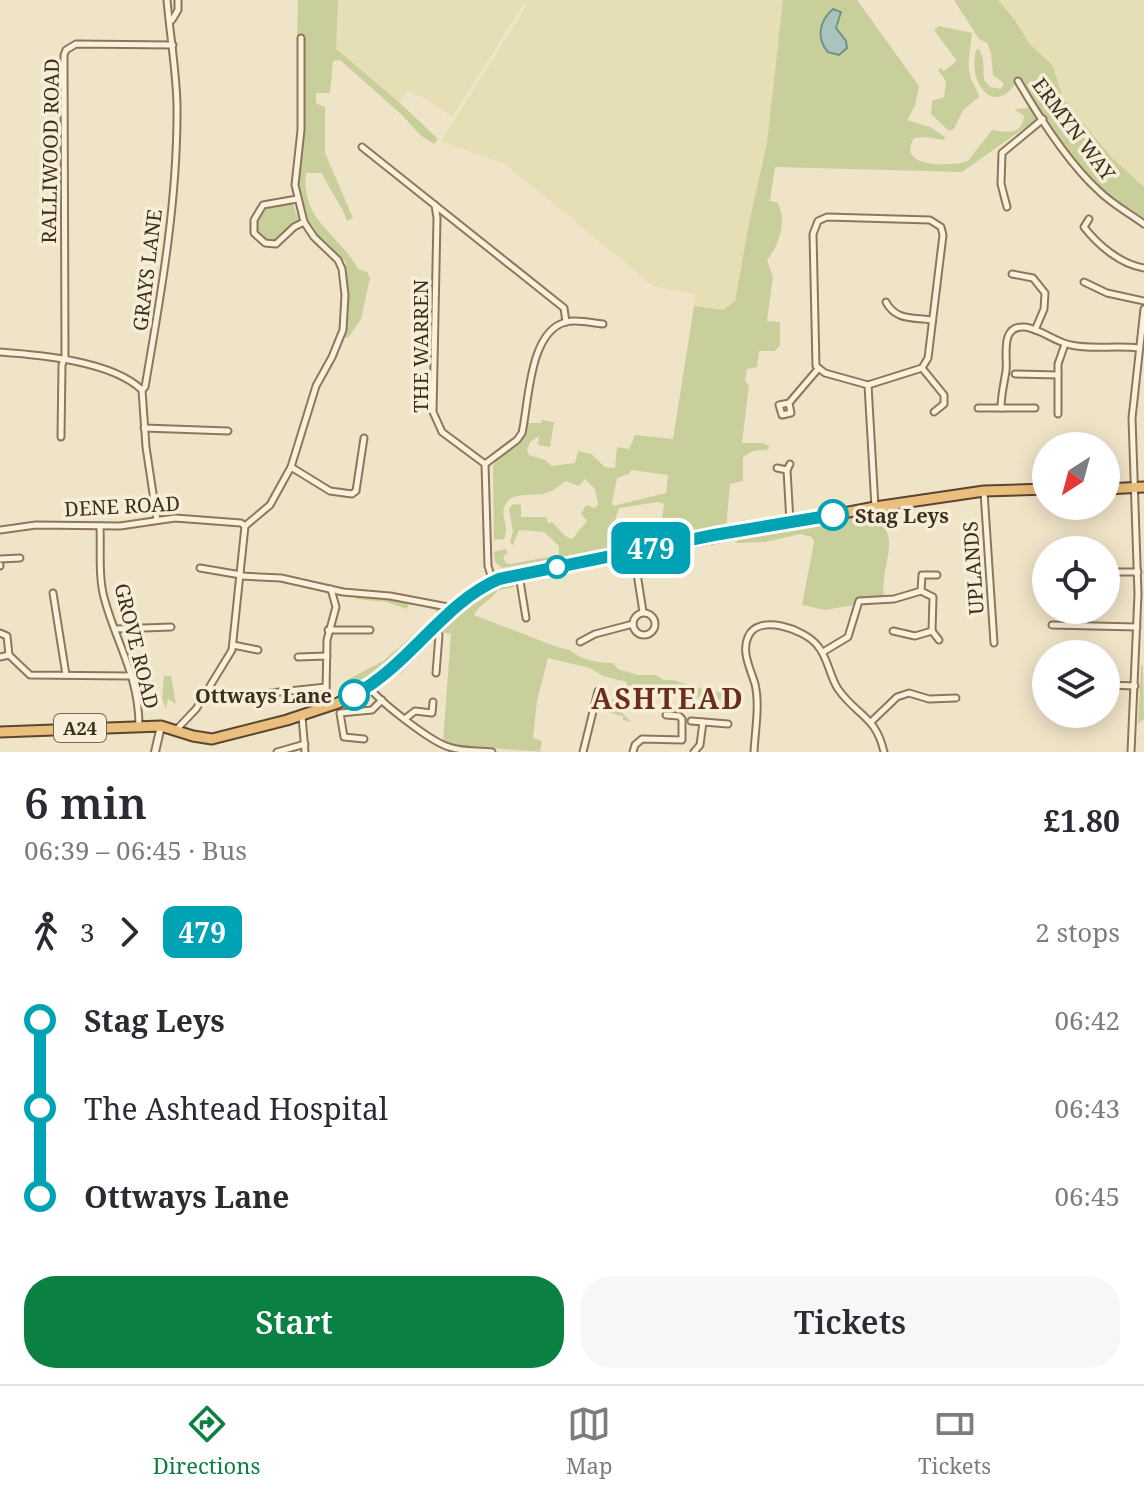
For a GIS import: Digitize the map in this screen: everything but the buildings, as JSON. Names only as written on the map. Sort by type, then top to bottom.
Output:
[{"type":"highway","points":[[1120,488],[1140,487]]},
{"type":"highway","name":"A24","points":[[0,732],[161,726],[205,738],[240,733],[329,706],[369,687],[398,666],[469,596],[493,582],[518,574],[875,507],[984,491],[1032,489]]},
{"type":"street","name":"GRAYS LANE","points":[[157,520],[142,390],[160,312],[175,174],[177,106],[167,0]]},
{"type":"street","name":"GRAYS LANE","points":[[171,21],[178,10],[178,0]]},
{"type":"street","points":[[176,730],[196,709],[233,645],[245,526],[270,505],[291,467],[316,386],[341,338],[344,280],[338,260],[314,237],[304,222],[297,199],[295,173],[301,130],[301,38]]},
{"type":"street","name":"RALLIWOOD ROAD","points":[[61,437],[64,361],[64,55],[70,46],[76,44],[173,45]]},
{"type":"street","name":"ERMYN WAY","points":[[1018,81],[1095,188],[1144,224]]},
{"type":"street","points":[[1007,207],[1001,184],[1002,153],[1043,119]]},
{"type":"street","points":[[362,147],[564,308],[566,322]]},
{"type":"street","points":[[297,199],[263,205],[254,220],[254,233],[265,243],[276,244],[304,222]]},
{"type":"street","name":"THE WARREN","points":[[435,205],[433,412],[442,432],[485,464]]},
{"type":"street","points":[[821,218],[930,220],[938,224],[943,235],[928,358],[922,368],[868,385],[818,369],[815,361],[815,224],[821,218]]},
{"type":"street","points":[[1089,219],[1084,227],[1096,241],[1123,261],[1144,268]]},
{"type":"street","points":[[1012,274],[1033,278],[1045,293],[1044,309],[1035,330]]},
{"type":"street","points":[[1084,282],[1107,293],[1144,301]]},
{"type":"street","points":[[886,302],[897,316],[932,320]]},
{"type":"street","points":[[1131,752],[1140,487],[1132,418],[1144,309]]},
{"type":"street","points":[[493,582],[488,566],[485,464],[522,433],[539,345],[549,332],[566,322],[603,324]]},
{"type":"street","points":[[1001,408],[1007,367],[1007,339],[1018,327],[1035,330],[1065,344],[1138,348]]},
{"type":"street","points":[[1058,414],[1059,356],[1065,344]]},
{"type":"street","points":[[0,352],[94,367],[130,379],[142,390]]},
{"type":"street","points":[[922,368],[944,395],[942,407],[934,412]]},
{"type":"street","points":[[789,403],[818,369]]},
{"type":"street","points":[[130,379],[148,373]]},
{"type":"street","points":[[1015,374],[1058,375]]},
{"type":"street","points":[[868,385],[875,507]]},
{"type":"street","points":[[978,408],[1035,408]]},
{"type":"street","points":[[144,428],[228,431]]},
{"type":"street","points":[[291,467],[330,491],[352,494],[356,491],[364,438]]},
{"type":"street","points":[[777,468],[788,467],[790,523]]},
{"type":"street","name":"UPLANDS","points":[[984,491],[994,643]]},
{"type":"street","name":"DENE ROAD","points":[[0,530],[36,525],[133,525],[157,520],[207,519],[245,526]]},
{"type":"street","name":"GROVE ROAD","points":[[100,526],[104,597],[131,676],[139,726]]},
{"type":"street","points":[[634,552],[643,612]]},
{"type":"street","points":[[0,563],[20,558]]},
{"type":"street","points":[[200,568],[390,596],[454,610]]},
{"type":"street","points":[[1120,572],[1138,572]]},
{"type":"street","points":[[518,574],[526,618]]},
{"type":"street","points":[[921,591],[922,575],[937,575]]},
{"type":"street","points":[[329,706],[326,687],[328,630],[336,607],[331,589]]},
{"type":"street","points":[[823,652],[848,637],[859,601],[878,601],[921,591],[933,597],[932,631],[939,640]]},
{"type":"street","points":[[53,593],[66,675]]},
{"type":"street","points":[[643,612],[653,617],[654,628],[645,635],[635,630],[633,624],[637,614],[643,612]]},
{"type":"street","points":[[580,642],[595,634],[633,624]]},
{"type":"street","points":[[754,752],[757,699],[746,641],[752,629],[762,624],[795,631],[815,641],[839,689],[872,721],[884,752]]},
{"type":"street","points":[[1052,625],[1137,627]]},
{"type":"street","points":[[116,629],[171,627]]},
{"type":"street","points":[[436,628],[439,635],[436,673]]},
{"type":"street","points":[[328,630],[370,630]]},
{"type":"street","points":[[893,631],[915,636],[932,631]]},
{"type":"street","points":[[0,633],[7,636],[9,655],[30,675],[131,676]]},
{"type":"street","points":[[233,645],[258,650]]},
{"type":"street","points":[[0,657],[9,655]]},
{"type":"street","points":[[298,657],[327,656]]},
{"type":"street","points":[[1120,685],[1135,686]]},
{"type":"street","points":[[270,693],[326,687]]},
{"type":"street","points":[[369,687],[382,700],[448,747],[492,752]]},
{"type":"street","points":[[583,752],[598,691]]},
{"type":"street","points":[[872,721],[897,697],[909,693],[929,699],[956,698]]},
{"type":"street","points":[[364,739],[344,737],[340,713],[372,710],[382,700]]},
{"type":"street","points":[[406,718],[415,711],[432,713],[433,702]]},
{"type":"street","points":[[302,715],[305,752]]},
{"type":"street","points":[[633,752],[642,739],[683,738],[684,722],[679,716],[666,715]]},
{"type":"street","points":[[691,721],[728,724]]},
{"type":"street","points":[[694,752],[700,745],[703,722]]},
{"type":"street","points":[[155,752],[161,726]]},
{"type":"street","points":[[277,752],[305,744]]},
{"type":"shaded area","points":[[338,0],[783,0],[767,143],[735,301],[723,310],[694,306],[695,295],[653,286],[505,164],[441,141],[527,5],[523,5],[452,117],[408,91],[399,102],[335,49]]},
{"type":"shaded area","points":[[998,0],[1144,0],[1144,187],[1112,158],[1069,106],[1037,52]]},
{"type":"green space","points":[[298,0],[338,0],[336,49],[438,139],[434,144],[420,135],[340,60],[333,61],[330,93],[316,93],[316,103],[325,107],[325,153],[353,218],[347,221],[322,173],[306,173],[306,190],[309,204],[323,226],[358,269],[367,272],[370,278],[361,319],[348,338],[344,336],[348,314],[346,262],[313,233],[315,229],[301,206],[299,194],[304,95],[303,37],[297,36]]},
{"type":"green space","points":[[783,0],[857,0],[919,86],[915,106],[907,120],[930,127],[945,137],[944,140],[914,138],[910,148],[918,160],[938,164],[968,161],[992,130],[1013,131],[1020,127],[1024,116],[1014,109],[1030,108],[1037,119],[962,172],[775,167],[770,201],[777,202],[782,224],[778,240],[767,260],[773,277],[767,321],[780,322],[780,345],[775,351],[759,351],[757,367],[747,369],[745,381],[749,385],[742,443],[769,446],[768,450],[753,451],[743,457],[743,481],[730,484],[726,530],[697,536],[692,532],[692,537],[683,539],[681,534],[659,539],[664,504],[658,502],[619,508],[612,529],[612,539],[617,540],[618,547],[502,568],[495,562],[494,552],[505,549],[508,552],[503,557],[510,564],[559,555],[559,546],[544,532],[519,530],[513,545],[510,542],[513,532],[509,509],[513,504],[521,505],[521,517],[547,517],[550,524],[552,522],[572,539],[587,521],[581,514],[586,505],[595,508],[598,504],[595,489],[585,479],[579,486],[565,481],[544,494],[511,498],[504,508],[504,539],[494,540],[493,466],[496,460],[522,440],[528,423],[541,423],[542,420],[554,422],[550,447],[538,445],[539,436],[530,442],[527,450],[529,455],[552,466],[575,463],[578,451],[591,454],[605,467],[615,468],[617,447],[629,449],[635,435],[673,439],[694,306],[723,310],[735,301],[767,143]],"holes":[[[841,17],[836,28],[846,41],[835,55],[824,47],[821,24]],[[631,470],[668,475],[666,493],[613,506],[617,478],[629,474]]]},
{"type":"green space","points":[[954,0],[998,0],[1029,43],[1053,66],[1062,96],[1069,106],[1112,158],[1144,187],[1144,222],[1097,189],[1022,83],[1015,84],[999,97],[984,91],[975,74],[976,50],[979,49],[983,58],[984,80],[990,87],[1001,89],[1004,83],[993,75],[987,43],[979,39]]},
{"type":"green space","points":[[939,26],[972,33],[969,68],[979,97],[963,110],[954,129],[949,131],[931,114],[932,101],[944,97],[946,81],[938,70],[941,68],[944,71],[957,61],[934,30]]},
{"type":"green space","points":[[293,204],[299,221],[275,240],[270,241],[256,234],[255,221],[265,207]]},
{"type":"green space","points":[[879,513],[884,515],[889,540],[884,598],[858,597],[854,605],[825,610],[802,605],[814,542],[812,537],[800,534],[766,542],[736,543],[738,538]]},
{"type":"green space","points":[[513,581],[516,584],[512,588],[498,590],[474,615],[570,650],[585,659],[613,663],[618,669],[638,675],[656,675],[664,680],[733,694],[735,697],[730,707],[723,700],[684,696],[633,684],[628,705],[622,699],[627,682],[603,676],[590,668],[548,658],[537,701],[533,738],[542,741],[540,751],[544,752],[452,745],[443,741],[451,634],[441,632],[481,596]]},
{"type":"green space","points":[[356,595],[409,603],[407,609],[386,602],[356,599]]},
{"type":"green space","points":[[423,606],[444,610],[385,668],[349,685],[347,680],[383,661],[437,615],[435,610]]},
{"type":"green space","points":[[1141,665],[1144,719],[1138,724]]},
{"type":"green space","points":[[164,676],[171,676],[176,704],[168,699],[166,709],[162,699]]},
{"type":"green space","points":[[610,699],[620,700],[623,714],[631,722],[623,720],[623,716],[598,710]]},
{"type":"water","points":[[833,9],[841,12],[836,28],[846,41],[847,48],[839,55],[828,52],[821,36],[825,19]]},
{"type":"bus line","name":"479","points":[[354,695],[398,666],[469,596],[499,579],[714,535],[833,515]]},
{"type":"place","name":"Stag Leys","points":[[833,515]]},
{"type":"place","name":"Ottways Lane","points":[[354,695]]},
{"type":"district","name":"ASHTEAD","points":[[668,698]]}]
